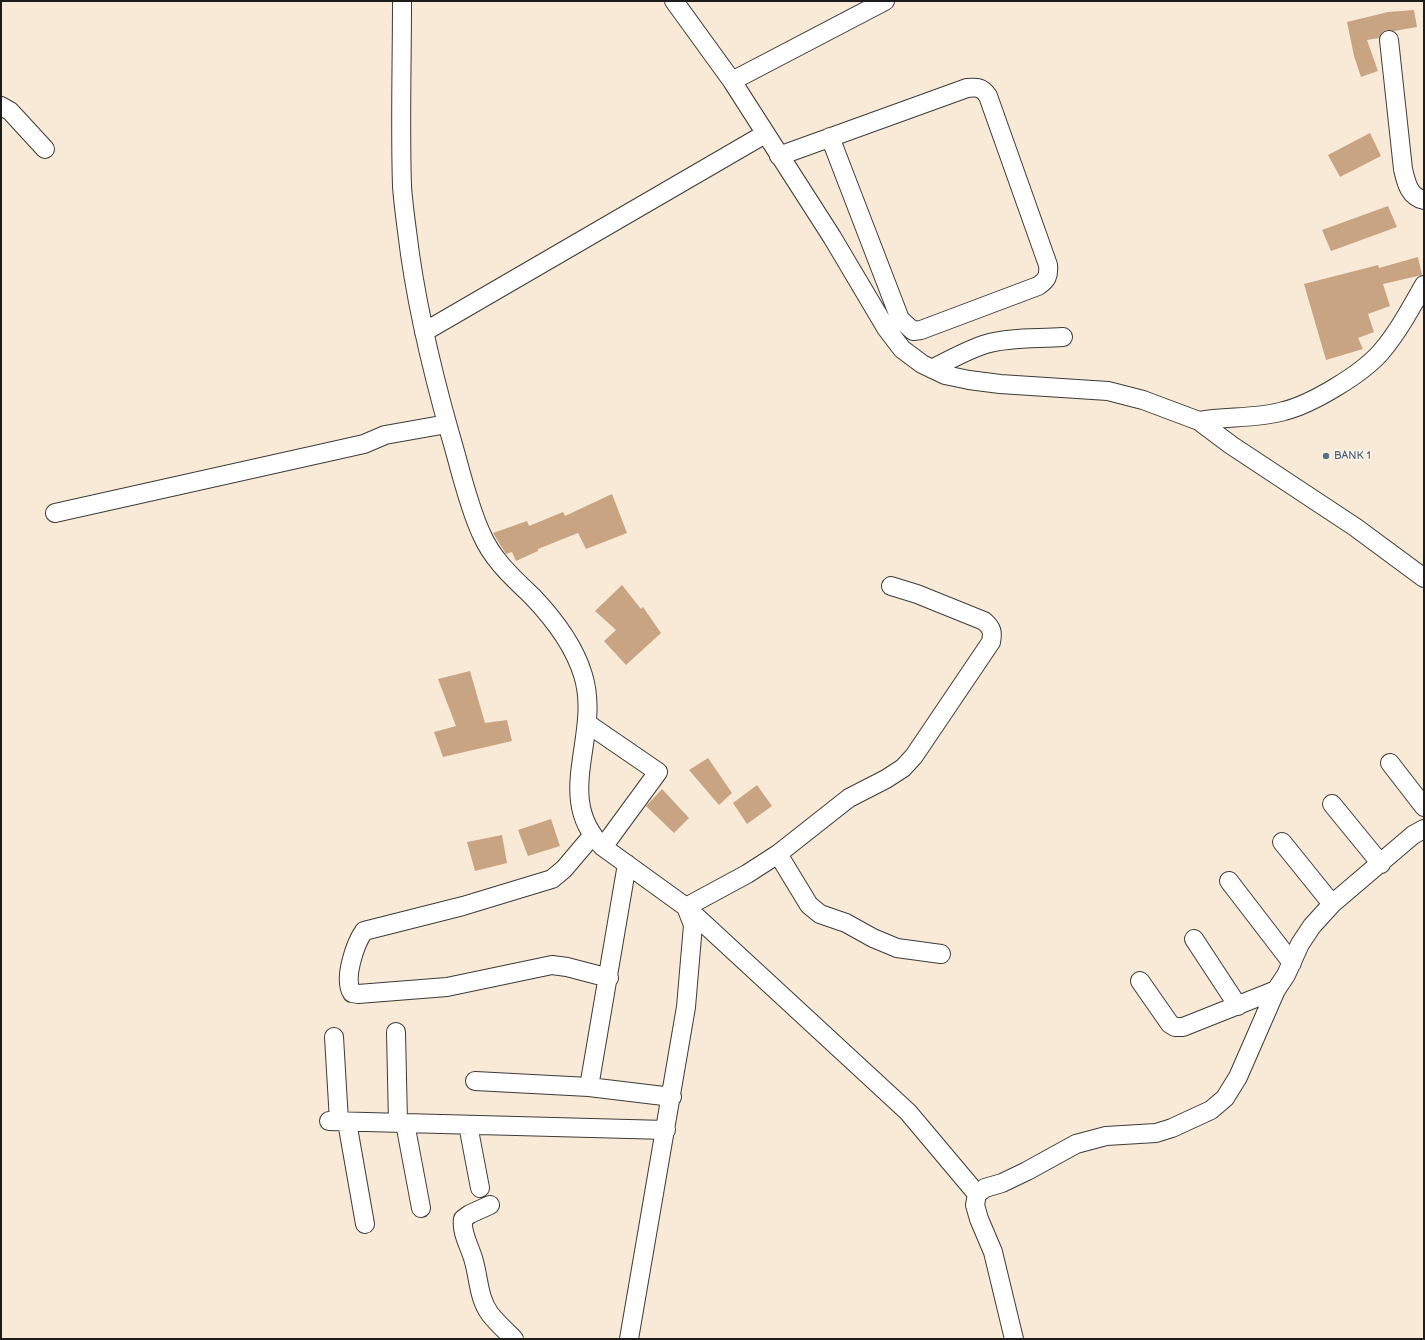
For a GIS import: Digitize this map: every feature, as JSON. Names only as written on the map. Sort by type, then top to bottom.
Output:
[{"type":"street","points":[[402,1],[402,188],[412,275],[430,364],[481,533],[491,552],[502,567],[534,598],[564,634],[574,653],[587,690],[588,724],[580,771],[579,796],[582,811],[598,842],[686,907],[908,1112],[977,1194]]},
{"type":"street","points":[[674,1],[732,82],[832,237],[890,333],[902,349],[922,364],[945,375],[969,380],[1108,391],[1143,400],[1199,421],[1231,445],[1355,527],[1424,578]]},
{"type":"street","points":[[732,82],[885,1]]},
{"type":"street","points":[[1389,40],[1403,169],[1407,186],[1418,199],[1424,200]]},
{"type":"street","points":[[779,156],[830,137],[967,88],[976,87],[983,89],[988,96],[1048,265],[1049,273],[1046,281],[1038,286],[913,331],[900,319],[830,137]]},
{"type":"street","points":[[1,106],[10,111],[44,149]]},
{"type":"street","points":[[424,332],[765,134]]},
{"type":"street","points":[[1199,421],[1221,417],[1245,417],[1284,412],[1319,398],[1350,378],[1381,352],[1402,322],[1424,285]]},
{"type":"street","points":[[932,369],[968,350],[986,344],[1000,341],[1063,337]]},
{"type":"street","points":[[55,513],[364,444],[385,435],[447,424]]},
{"type":"street","points":[[686,907],[741,878],[778,854],[849,798],[886,780],[903,768],[914,756],[991,642],[993,633],[990,626],[984,621],[917,594],[891,586]]},
{"type":"street","points":[[588,724],[658,772],[598,842],[552,879],[463,906],[364,931],[358,939],[347,980],[348,988],[352,993],[358,994],[447,986],[552,965],[567,967],[609,978]]},
{"type":"street","points":[[1390,763],[1424,807]]},
{"type":"street","points":[[1332,804],[1381,864]]},
{"type":"street","points":[[1014,1339],[993,1252],[979,1219],[975,1205],[977,1194],[985,1188],[1002,1183],[1027,1171],[1076,1144],[1106,1136],[1156,1133],[1172,1128],[1211,1110],[1225,1098],[1238,1077],[1276,990],[1281,984],[1312,926],[1332,904],[1381,864],[1413,835],[1424,829]]},
{"type":"street","points":[[1282,842],[1332,904]]},
{"type":"street","points":[[778,854],[808,905],[820,914],[846,923],[873,938],[897,948],[941,954]]},
{"type":"street","points":[[589,1087],[609,978],[627,864]]},
{"type":"street","points":[[1229,881],[1292,963]]},
{"type":"street","points":[[629,1339],[651,1205],[672,1097],[686,1007],[693,925],[686,907]]},
{"type":"street","points":[[1194,939],[1238,1006]]},
{"type":"street","points":[[1140,981],[1170,1024],[1175,1027],[1183,1027],[1276,990]]},
{"type":"street","points":[[396,1032],[402,1123],[421,1208]]},
{"type":"street","points":[[334,1037],[338,1121],[365,1224]]},
{"type":"street","points":[[475,1081],[589,1087],[672,1097]]},
{"type":"street","points":[[338,1121],[666,1130]]},
{"type":"street","points":[[468,1125],[480,1188]]},
{"type":"street","points":[[490,1205],[470,1214],[463,1219],[462,1226],[473,1258],[479,1289],[485,1304],[490,1314],[514,1339]]},
{"type":"building","points":[[1414,10],[1417,27],[1394,31],[1387,30],[1383,32],[1379,38],[1367,40],[1378,71],[1361,77],[1354,56],[1347,22],[1388,12]]},
{"type":"building","points":[[1370,133],[1381,156],[1340,177],[1328,155]]},
{"type":"building","points":[[1388,206],[1397,227],[1331,251],[1322,230]]},
{"type":"building","points":[[1418,257],[1422,275],[1383,284],[1390,306],[1368,314],[1374,332],[1358,338],[1363,349],[1326,360],[1304,284],[1378,265],[1379,268]]},
{"type":"building","points":[[612,494],[627,533],[586,549],[578,533],[538,549],[538,551],[516,561],[512,552],[506,554],[493,533],[527,521],[529,526],[563,512],[565,516]]},
{"type":"building","points":[[622,585],[641,609],[643,607],[661,633],[626,665],[604,641],[616,630],[595,611]]},
{"type":"building","points":[[470,671],[485,723],[507,720],[512,741],[443,757],[434,732],[456,726],[438,679]]},
{"type":"building","points":[[708,758],[732,793],[719,805],[689,770]]},
{"type":"building","points":[[757,785],[772,806],[747,824],[733,803]]},
{"type":"building","points":[[662,789],[689,818],[674,833],[646,806]]},
{"type":"building","points":[[551,819],[560,846],[528,856],[518,830]]},
{"type":"building","points":[[502,835],[507,863],[475,871],[467,842]]},
{"type":"place","name":"BANK 1","points":[[1326,456]]}]
